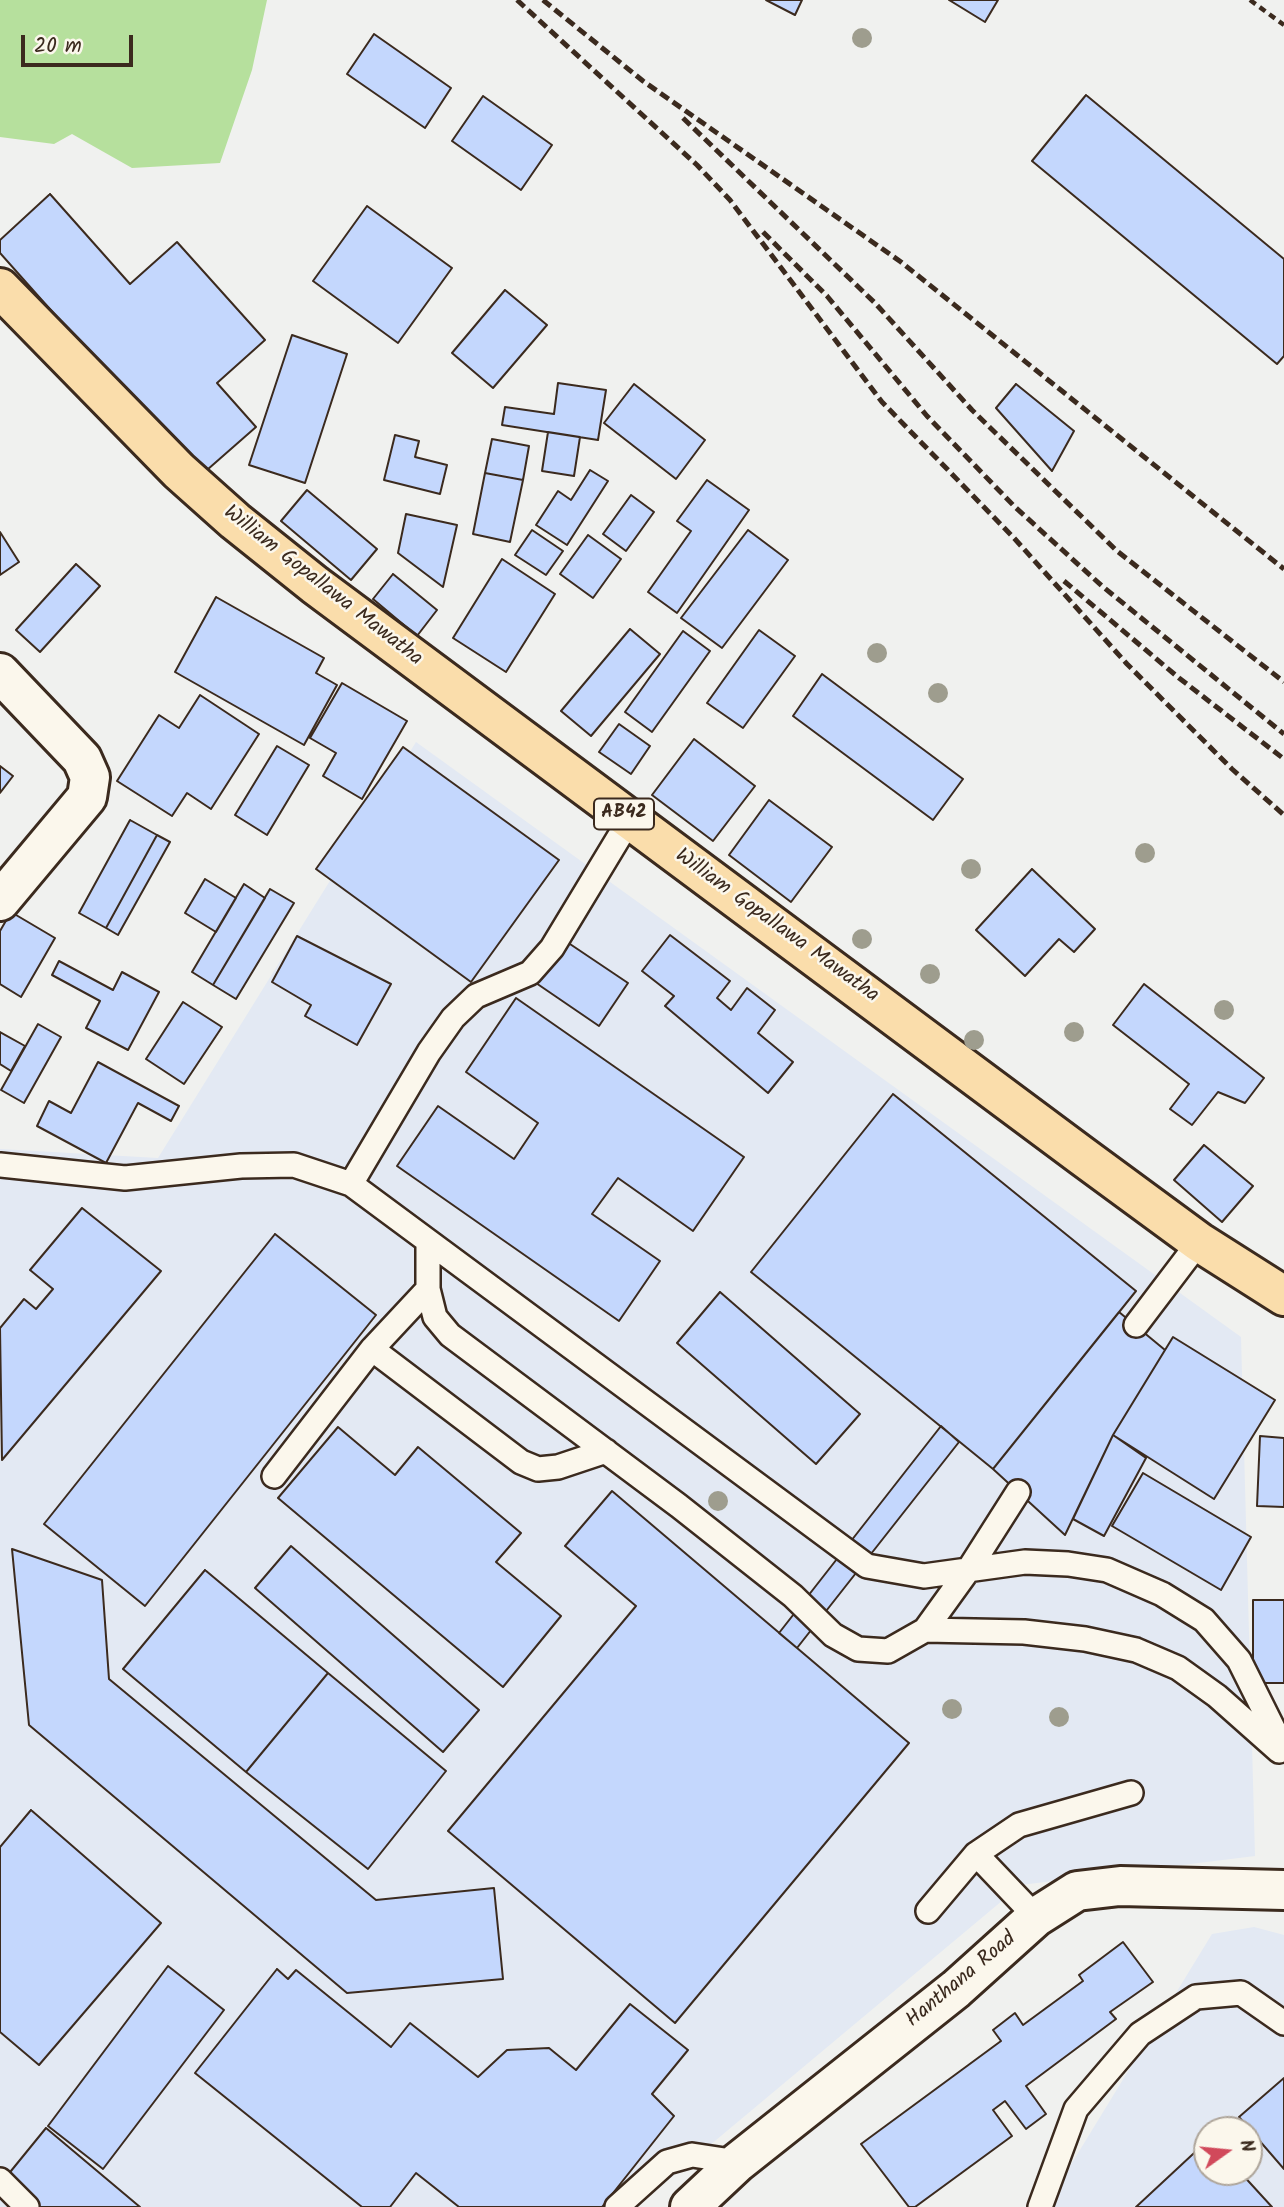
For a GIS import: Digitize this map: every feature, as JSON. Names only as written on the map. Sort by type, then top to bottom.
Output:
[{"type":"main road","name":"William Gopallawa Mawatha","points":[[0,288],[179,471],[235,521],[326,593],[1199,1242],[1284,1296]]},
{"type":"street","points":[[0,673],[82,759],[90,777],[87,797],[0,901]]},
{"type":"street","name":"Hanthana Road","points":[[690,2207],[738,2162],[956,1989],[1036,1917],[1077,1891],[1120,1885],[1284,1889]]},
{"type":"lane","points":[[351,1184],[429,1052],[453,1018],[476,996],[530,973],[552,948],[630,819]]},
{"type":"lane","points":[[0,1165],[125,1178],[241,1166],[294,1165],[351,1184],[867,1566],[924,1576],[1024,1562],[1068,1564],[1107,1570],[1162,1594],[1204,1620],[1239,1660],[1284,1750]]},
{"type":"lane","points":[[1136,1325],[1199,1242]]},
{"type":"lane","points":[[428,1243],[428,1289],[435,1317],[450,1335],[606,1451],[793,1597],[833,1635],[858,1649],[888,1651],[925,1630],[969,1569],[1018,1492]]},
{"type":"lane","points":[[274,1476],[372,1349],[428,1289]]},
{"type":"lane","points":[[372,1349],[520,1462],[538,1469],[558,1467],[606,1451]]},
{"type":"lane","points":[[925,1630],[1024,1632],[1085,1639],[1136,1650],[1178,1668],[1208,1689],[1284,1756]]},
{"type":"lane","points":[[928,1911],[976,1854],[1020,1825],[1131,1793]]},
{"type":"lane","points":[[976,1854],[1036,1917]]},
{"type":"lane","points":[[1040,2207],[1076,2109],[1140,2034],[1196,1997],[1241,1993],[1284,2024]]},
{"type":"lane","points":[[617,2207],[667,2162],[692,2155],[738,2162]]},
{"type":"lane","points":[[0,2180],[27,2207]]},
{"type":"path","points":[[1251,0],[1284,25]]},
{"type":"shaded area","points":[[416,742],[1241,1337],[1255,1856],[1021,1885],[636,2207],[0,2207],[0,1149],[158,1158]]},
{"type":"shaded area","points":[[1254,1927],[1284,1935],[1284,2207],[1045,2207],[1212,1934]]},
{"type":"green space","points":[[0,0],[267,0],[252,70],[220,163],[132,168],[72,134],[54,144],[0,137]]},
{"type":"building","points":[[766,0],[802,0],[795,15]]},
{"type":"building","points":[[949,0],[998,0],[985,22]]},
{"type":"building","points":[[374,34],[451,88],[425,128],[347,74]]},
{"type":"building","points":[[1086,95],[1284,259],[1284,356],[1277,364],[1032,161]]},
{"type":"building","points":[[483,96],[552,145],[521,190],[452,141]]},
{"type":"building","points":[[50,194],[130,284],[177,242],[265,340],[217,383],[256,427],[199,477],[0,253],[0,240]]},
{"type":"building","points":[[367,206],[452,268],[398,343],[313,281]]},
{"type":"building","points":[[505,290],[547,325],[493,388],[452,353]]},
{"type":"building","points":[[292,335],[347,354],[305,483],[249,465]]},
{"type":"building","points":[[558,383],[606,390],[598,440],[502,425],[505,407],[554,414]]},
{"type":"building","points":[[634,384],[705,440],[676,479],[604,423]]},
{"type":"building","points":[[1016,384],[1074,431],[1052,471],[996,408]]},
{"type":"building","points":[[548,432],[580,437],[574,476],[542,471]]},
{"type":"building","points":[[395,435],[419,441],[415,457],[447,465],[440,494],[384,480]]},
{"type":"building","points":[[492,439],[529,446],[523,480],[485,473]]},
{"type":"building","points":[[590,470],[608,481],[567,545],[536,525],[558,491],[571,500]]},
{"type":"building","points":[[485,473],[523,480],[510,542],[473,534]]},
{"type":"building","points":[[707,480],[749,510],[677,613],[648,592],[691,531],[677,521]]},
{"type":"building","points":[[307,490],[377,549],[351,580],[281,521]]},
{"type":"building","points":[[631,495],[654,512],[626,551],[603,534]]},
{"type":"building","points":[[406,514],[457,525],[443,587],[398,553]]},
{"type":"building","points":[[532,530],[563,551],[546,575],[515,555]]},
{"type":"building","points":[[748,530],[788,560],[722,648],[681,618]]},
{"type":"building","points":[[0,532],[19,562],[0,575]]},
{"type":"building","points":[[588,535],[621,559],[593,598],[560,574]]},
{"type":"building","points":[[502,559],[555,594],[506,672],[453,638]]},
{"type":"building","points":[[76,564],[100,586],[40,652],[16,630]]},
{"type":"building","points":[[393,574],[437,610],[417,636],[373,599]]},
{"type":"building","points":[[216,597],[324,658],[316,673],[337,685],[304,745],[175,672]]},
{"type":"building","points":[[630,629],[660,654],[591,736],[561,711]]},
{"type":"building","points":[[759,630],[795,656],[743,728],[707,703]]},
{"type":"building","points":[[683,631],[710,651],[652,732],[625,712]]},
{"type":"building","points":[[822,674],[963,779],[933,820],[793,716]]},
{"type":"building","points":[[342,683],[407,721],[362,799],[323,776],[336,753],[310,738]]},
{"type":"building","points":[[200,695],[259,734],[211,809],[187,793],[172,816],[117,781],[159,715],[179,728]]},
{"type":"building","points":[[619,724],[650,746],[631,774],[599,752]]},
{"type":"building","points":[[694,739],[755,786],[713,841],[652,795]]},
{"type":"building","points":[[277,746],[309,765],[267,835],[235,815]]},
{"type":"building","points":[[403,747],[559,860],[471,982],[316,869]]},
{"type":"building","points":[[0,766],[13,776],[0,793]]},
{"type":"building","points":[[769,800],[832,847],[791,902],[729,855]]},
{"type":"building","points":[[130,820],[157,835],[106,928],[79,913]]},
{"type":"building","points":[[157,835],[170,842],[118,935],[106,928]]},
{"type":"building","points":[[1032,869],[1095,929],[1074,952],[1059,939],[1025,976],[976,930]]},
{"type":"building","points":[[205,879],[236,898],[216,932],[185,913]]},
{"type":"building","points":[[244,884],[265,898],[213,985],[192,972]]},
{"type":"building","points":[[270,889],[294,903],[236,999],[213,985]]},
{"type":"building","points":[[11,912],[55,938],[21,997],[0,984],[0,931]]},
{"type":"building","points":[[670,935],[730,981],[717,998],[731,1010],[747,988],[775,1010],[758,1033],[793,1062],[768,1093],[665,1006],[674,996],[642,971]]},
{"type":"building","points":[[297,936],[391,984],[357,1045],[305,1016],[311,1005],[272,982]]},
{"type":"building","points":[[564,940],[628,983],[599,1026],[536,983]]},
{"type":"building","points":[[59,961],[113,990],[122,972],[159,992],[128,1050],[86,1028],[100,1001],[52,975]]},
{"type":"building","points":[[1144,984],[1264,1078],[1245,1103],[1218,1092],[1192,1125],[1170,1109],[1189,1084],[1113,1025]]},
{"type":"building","points":[[516,998],[744,1157],[693,1231],[618,1178],[592,1214],[660,1261],[619,1321],[397,1166],[438,1106],[514,1159],[538,1123],[466,1072]]},
{"type":"building","points":[[183,1002],[222,1027],[184,1084],[146,1059]]},
{"type":"building","points":[[38,1024],[61,1037],[24,1103],[1,1090]]},
{"type":"building","points":[[0,1032],[25,1046],[11,1071],[0,1064]]},
{"type":"building","points":[[98,1062],[179,1106],[171,1121],[138,1103],[106,1163],[37,1126],[49,1101],[71,1113]]},
{"type":"building","points":[[893,1094],[1136,1291],[993,1469],[751,1272]]},
{"type":"building","points":[[1204,1145],[1253,1186],[1222,1222],[1174,1180]]},
{"type":"building","points":[[82,1208],[161,1271],[2,1460],[0,1328],[24,1299],[36,1309],[53,1289],[30,1270]]},
{"type":"building","points":[[275,1234],[376,1315],[145,1606],[44,1524]]},
{"type":"building","points":[[720,1292],[860,1414],[816,1464],[677,1343]]},
{"type":"building","points":[[1119,1312],[1165,1350],[1113,1435],[1065,1535],[993,1469]]},
{"type":"building","points":[[1173,1337],[1275,1400],[1214,1499],[1113,1435]]},
{"type":"building","points":[[941,1426],[959,1442],[797,1648],[779,1633]]},
{"type":"building","points":[[338,1427],[395,1475],[418,1447],[521,1533],[496,1562],[561,1616],[503,1687],[278,1498]]},
{"type":"building","points":[[1113,1435],[1146,1458],[1104,1536],[1073,1519]]},
{"type":"building","points":[[1260,1436],[1284,1438],[1284,1507],[1257,1506]]},
{"type":"building","points":[[1143,1473],[1251,1537],[1221,1590],[1112,1526]]},
{"type":"building","points":[[612,1491],[909,1743],[675,2023],[448,1831],[636,1606],[565,1546]]},
{"type":"building","points":[[291,1546],[479,1710],[443,1752],[255,1588]]},
{"type":"building","points":[[12,1549],[102,1580],[109,1679],[376,1900],[494,1888],[503,1979],[347,1993],[29,1725]]},
{"type":"building","points":[[205,1570],[328,1673],[246,1772],[123,1669]]},
{"type":"building","points":[[1253,1600],[1284,1600],[1284,1683],[1253,1683]]},
{"type":"building","points":[[328,1673],[446,1771],[368,1869],[246,1772]]},
{"type":"building","points":[[31,1810],[161,1923],[39,2065],[0,2032],[0,1847]]},
{"type":"building","points":[[1123,1942],[1153,1982],[1110,2012],[1116,2019],[1026,2086],[1046,2114],[1026,2129],[1005,2101],[993,2110],[1012,2136],[915,2207],[909,2207],[861,2144],[1001,2041],[993,2030],[1015,2013],[1023,2025],[1083,1981],[1079,1975]]},
{"type":"building","points":[[168,1966],[224,2010],[103,2169],[48,2126]]},
{"type":"building","points":[[277,1969],[288,1979],[296,1970],[391,2047],[410,2023],[478,2077],[507,2050],[549,2048],[576,2070],[630,2004],[688,2050],[652,2094],[674,2116],[602,2207],[459,2207],[416,2173],[390,2207],[362,2207],[195,2073]]},
{"type":"building","points":[[1284,2078],[1284,2169],[1263,2145],[1263,2116],[1240,2116]]},
{"type":"building","points":[[46,2128],[140,2207],[32,2207],[2,2182]]},
{"type":"building","points":[[1193,2154],[1193,2186],[1253,2186],[1272,2207],[1136,2207]]},
{"type":"railway","points":[[517,0],[697,165],[730,200],[882,402],[1014,538],[1127,664],[1232,769],[1284,815]]},
{"type":"railway","points":[[543,0],[643,81],[901,262],[1284,569]]},
{"type":"railway","points":[[683,118],[875,303],[972,410],[1117,551],[1284,682]]},
{"type":"railway","points":[[763,232],[827,296],[927,416],[1015,507],[1102,586],[1284,734]]},
{"type":"railway","points":[[1064,581],[1179,678],[1284,759]]}]
